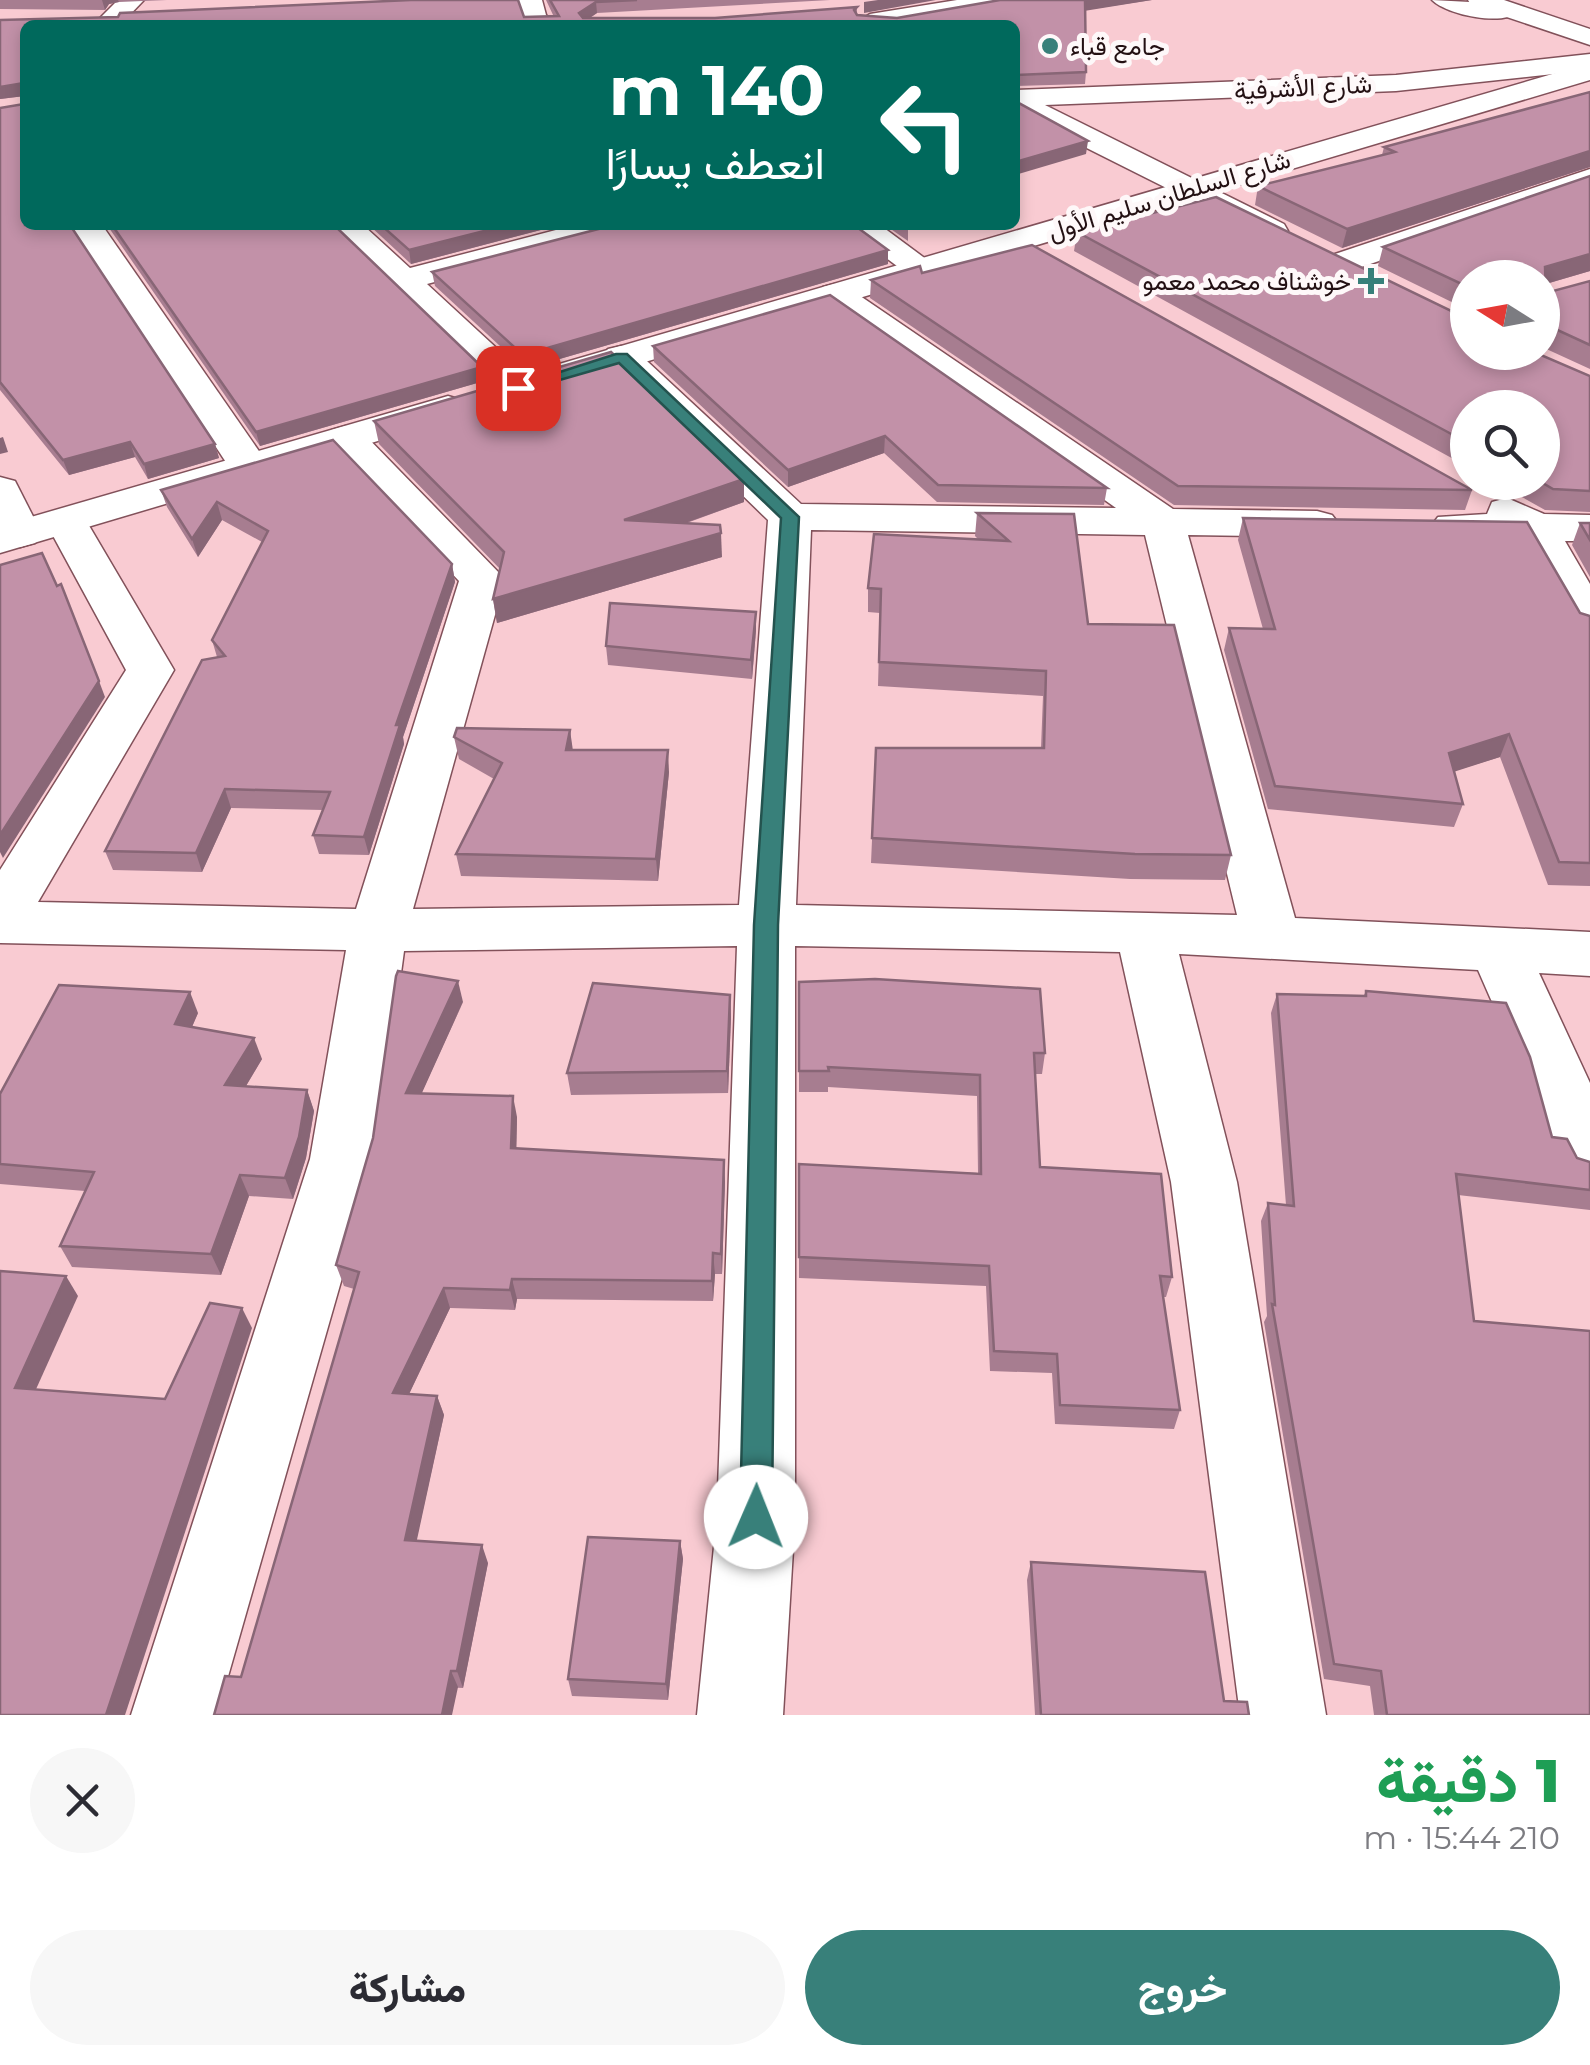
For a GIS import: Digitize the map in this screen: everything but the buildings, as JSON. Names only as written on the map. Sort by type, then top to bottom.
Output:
[{"type":"street","points":[[865,19],[1000,0]]},
{"type":"street","points":[[1444,0],[1471,8],[1508,11],[1514,18],[1590,50]]},
{"type":"street","points":[[1480,0],[1590,38]]},
{"type":"street","points":[[80,20],[159,11]]},
{"type":"street","points":[[1561,26],[1590,29]]},
{"type":"street","name":"شارع الأشرفية","points":[[1020,78],[1590,50]]},
{"type":"street","name":"شارع الأشرفية","points":[[1020,107],[1396,83],[1590,62]]},
{"type":"street","name":"شارع السلطان سليم الأول","points":[[29,532],[1590,70]]},
{"type":"street","points":[[1020,107],[1370,280]]},
{"type":"street","points":[[1338,264],[1590,178]]},
{"type":"street","points":[[89,230],[249,467]]},
{"type":"street","points":[[349,230],[518,388]]},
{"type":"street","points":[[404,280],[594,230]]},
{"type":"street","points":[[865,230],[922,268]]},
{"type":"street","points":[[1020,239],[1072,268]]},
{"type":"street","points":[[835,294],[1162,522],[1270,936]]},
{"type":"street","points":[[622,357],[790,517],[1359,524]]},
{"type":"street","points":[[174,1715],[343,1159],[378,930],[482,578],[346,438]]},
{"type":"street","points":[[0,490],[29,532],[150,670],[0,920],[378,930],[766,925],[1144,931],[1590,954]]},
{"type":"street","points":[[1487,500],[1535,527],[1590,622]]},
{"type":"street","points":[[740,1715],[756,1517],[766,925],[790,517]]},
{"type":"street","points":[[1418,525],[1590,528]]},
{"type":"street","points":[[1144,931],[1204,1182],[1283,1715]]},
{"type":"street","points":[[1500,952],[1590,1154]]},
{"type":"place","name":"جامع قباء","points":[[1050,46]]},
{"type":"place","name":"خوشناف محمد معمو","points":[[1371,281]]},
{"type":"route","points":[[518,388],[622,357],[790,517],[766,925],[756,1517]]}]
